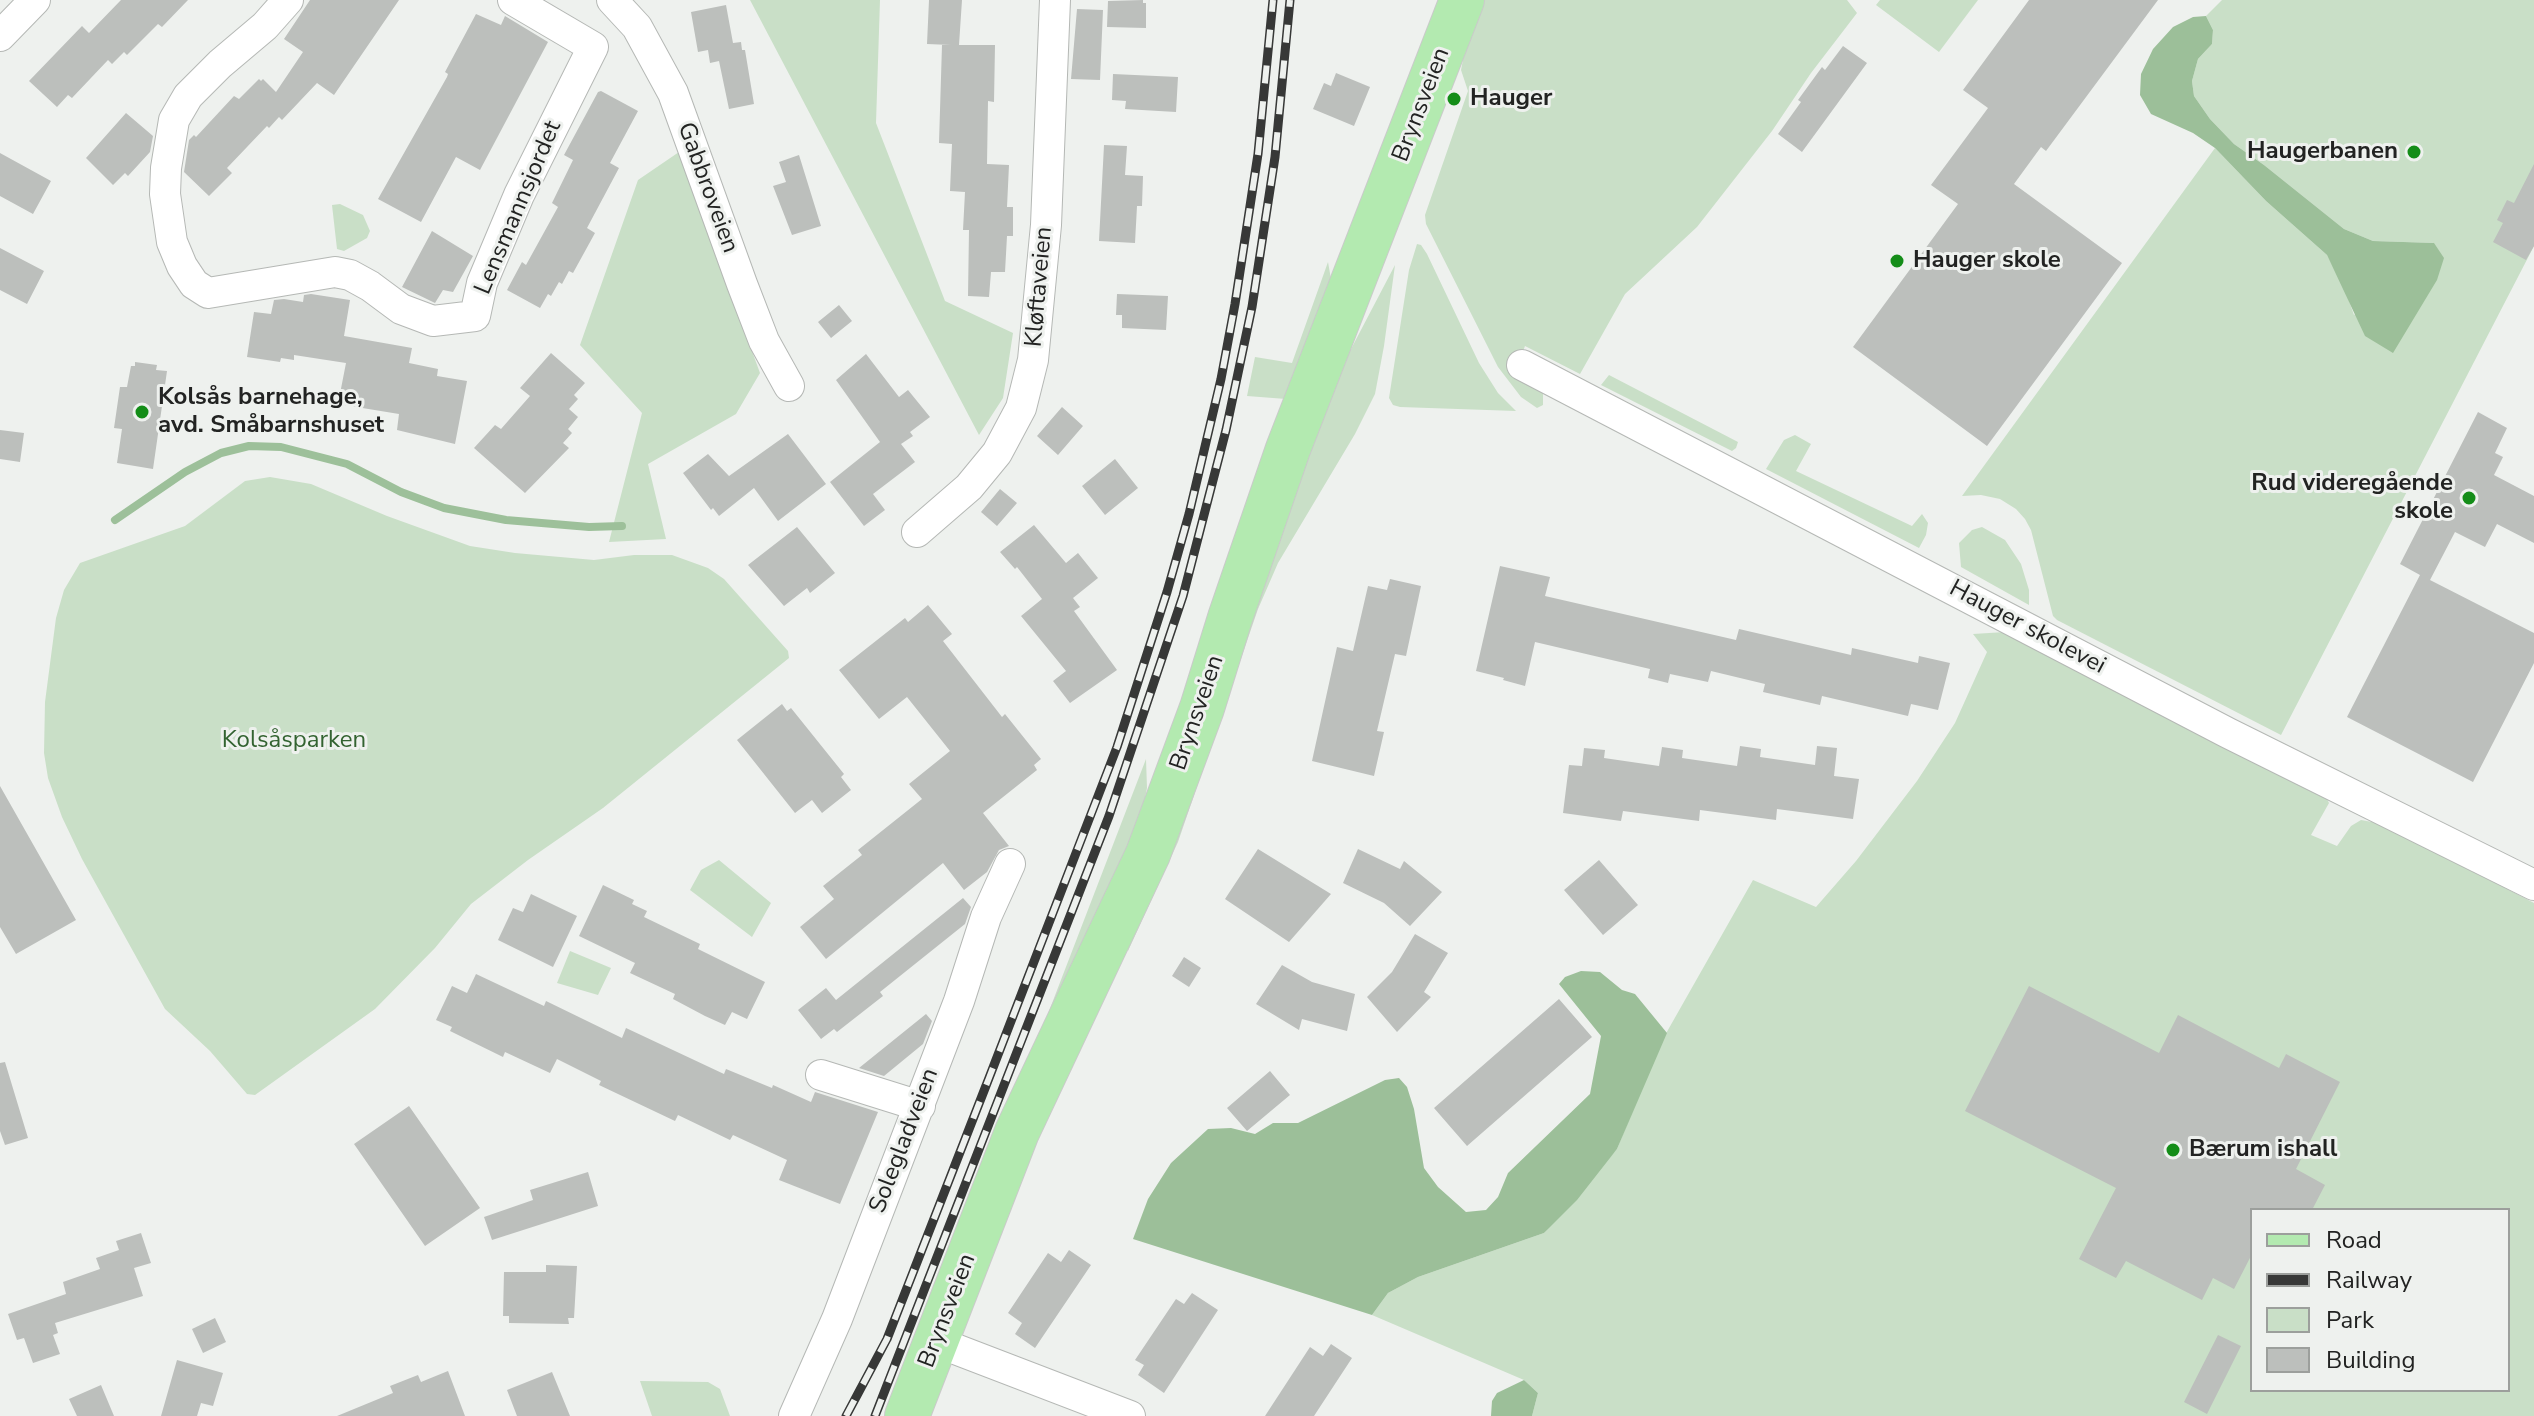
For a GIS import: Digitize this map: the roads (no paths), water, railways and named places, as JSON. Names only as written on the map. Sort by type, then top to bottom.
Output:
[{"type":"main road","name":"Brynsveien","points":[[907,1416],[1017,1132],[1148,854],[1202,708],[1288,449],[1462,0]]},
{"type":"street","points":[[0,36],[35,0]]},
{"type":"street","name":"Lensmannsjordet","points":[[288,0],[265,26],[188,96],[174,120],[166,168],[166,213],[172,242],[182,266],[194,284],[208,293],[335,272],[350,275],[416,317],[433,321],[475,316],[482,283],[519,195],[616,4]]},
{"type":"street","points":[[513,0],[593,47]]},
{"type":"street","name":"Kløftaveien","points":[[917,532],[969,487],[997,453],[1021,408],[1033,360],[1046,225],[1055,0]]},
{"type":"street","name":"Gabbroveien","points":[[616,4],[637,27],[673,93],[764,341],[789,386]]},
{"type":"street","name":"Hauger skolevei","points":[[1522,365],[2228,733],[2534,885]]},
{"type":"street","name":"Solegladveien","points":[[794,1416],[837,1319],[959,1001],[986,917],[1010,864]]},
{"type":"street","points":[[821,1075],[920,1106]]},
{"type":"street","points":[[937,1342],[1130,1416]]},
{"type":"waterway","points":[[115,520],[185,472],[221,453],[249,446],[281,447],[347,464],[401,492],[444,508],[506,520],[589,527],[622,526]]},
{"type":"railway","points":[[846,1416],[887,1339],[989,1078],[1117,747],[1167,592],[1221,379],[1235,304],[1258,154],[1273,0]]},
{"type":"railway","points":[[875,1416],[1109,816],[1183,596],[1226,430],[1252,307],[1275,157],[1290,0]]},
{"type":"place","name":"Hauger","points":[[1454,99]]},
{"type":"place","name":"Haugerbanen","points":[[2414,152]]},
{"type":"place","name":"Hauger skole","points":[[1897,261]]},
{"type":"place","name":"Kolsås barnehage, avd. Småbarnshuset","points":[[142,412]]},
{"type":"place","name":"Rud videregående skole","points":[[2469,498]]},
{"type":"place","name":"Bærum ishall","points":[[2173,1150]]},
{"type":"park label","name":"Kolsåsparken","points":[[294,741]]}]
